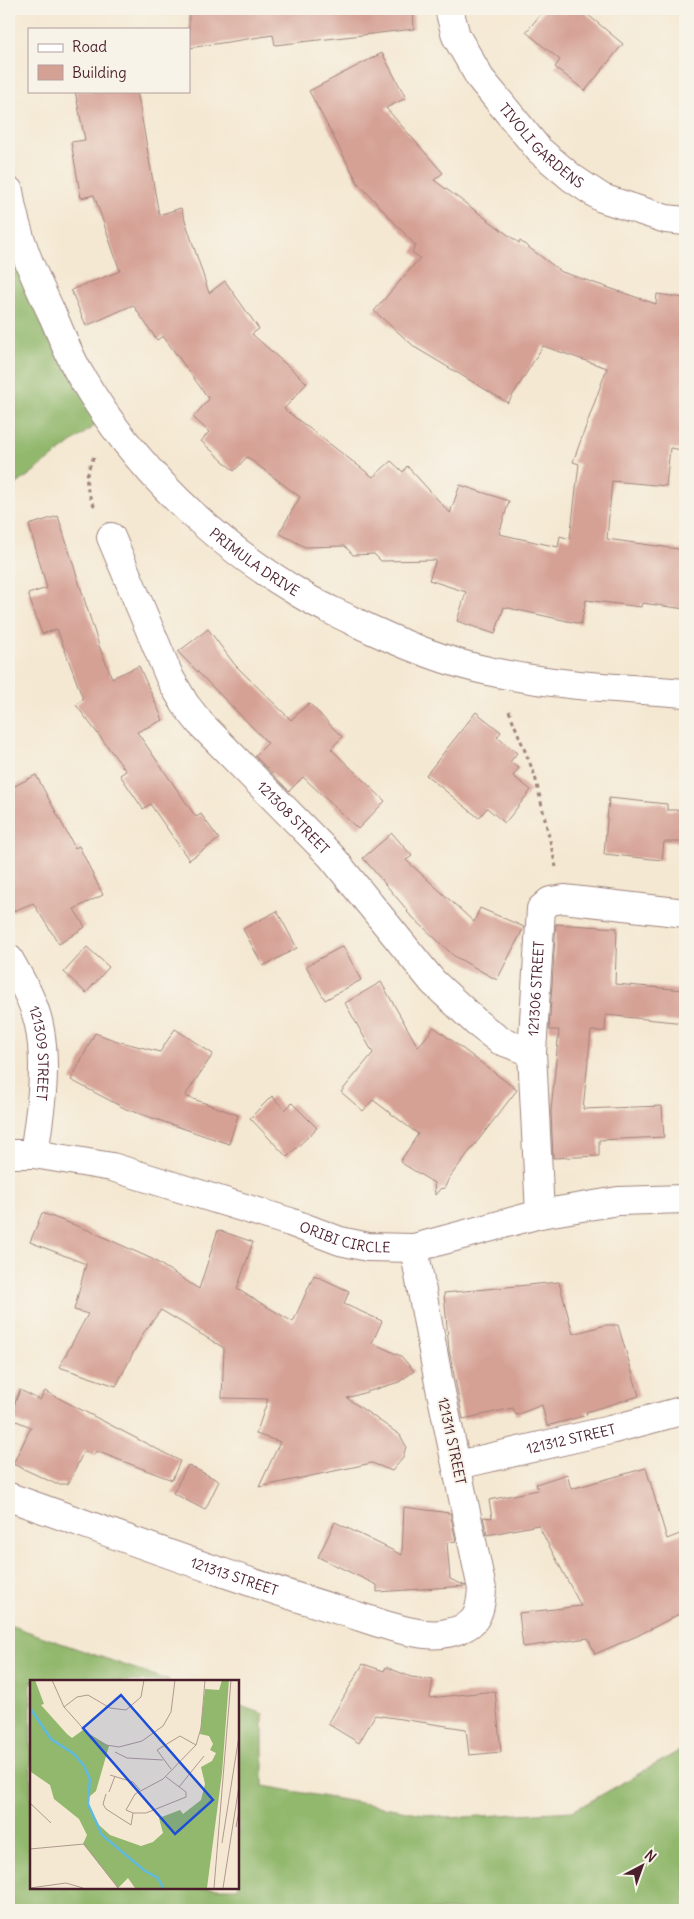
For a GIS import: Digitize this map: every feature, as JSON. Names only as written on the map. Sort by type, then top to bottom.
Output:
[{"type":"street","name":"TIVOLI GARDENS","points":[[448,9],[456,36],[480,78],[539,150],[572,178],[602,198],[666,218],[685,221]]},
{"type":"street","name":"PRIMULA DRIVE","points":[[9,190],[12,211],[32,270],[81,377],[108,419],[142,463],[196,519],[254,565],[304,596],[373,630],[423,651],[492,672],[562,684],[685,693]]},
{"type":"street","name":"121308 STREET","points":[[111,537],[170,678],[200,723],[330,856],[433,982],[477,1023],[499,1040],[532,1052]]},
{"type":"street","name":"121306 STREET","points":[[540,1214],[532,1052],[541,909],[550,901],[564,899],[685,913]]},
{"type":"street","name":"121309 STREET","points":[[9,959],[32,1001],[39,1024],[43,1054],[43,1079],[22,1154]]},
{"type":"street","name":"ORIBI CIRCLE","points":[[22,1154],[112,1167],[290,1222],[340,1241],[368,1247],[414,1248],[540,1214],[618,1201],[685,1199]]},
{"type":"street","name":"121311 STREET","points":[[414,1248],[438,1378],[458,1465],[482,1588],[481,1606],[477,1618],[464,1628]]},
{"type":"street","name":"121312 STREET","points":[[458,1465],[610,1430],[685,1410]]},
{"type":"street","name":"121313 STREET","points":[[9,1497],[297,1598],[416,1633],[446,1634],[464,1628]]},
{"type":"path","points":[[108,419],[104,439],[89,465],[85,483],[93,504],[111,537]]},
{"type":"path","points":[[492,672],[535,776],[550,848],[564,899]]},
{"type":"green space","points":[[9,211],[106,417],[9,490]]},
{"type":"green space","points":[[9,1625],[167,1680],[30,1680],[30,1889],[239,1889],[239,1705],[263,1714],[263,1786],[447,1818],[573,1811],[685,1746],[685,1910],[9,1910]]},
{"type":"building","points":[[189,9],[413,9],[414,29],[275,45],[273,35],[190,48]]},
{"type":"building","points":[[545,9],[581,9],[623,44],[585,91],[555,67],[560,60],[526,32]]},
{"type":"building","points":[[382,53],[406,98],[386,108],[443,173],[434,180],[519,243],[520,241],[562,272],[656,304],[657,294],[685,298],[685,430],[683,450],[670,448],[666,486],[612,481],[607,539],[685,550],[685,609],[642,603],[641,607],[586,600],[581,624],[504,607],[495,634],[457,621],[466,592],[429,580],[436,560],[381,561],[374,554],[353,555],[345,546],[305,547],[279,533],[300,497],[247,457],[234,471],[201,441],[209,432],[193,417],[209,399],[163,336],[157,340],[133,305],[86,326],[71,290],[120,271],[94,195],[81,198],[71,142],[85,140],[75,92],[137,92],[159,215],[181,208],[209,293],[225,281],[259,329],[252,334],[307,383],[284,409],[373,477],[391,461],[403,472],[407,466],[450,513],[460,485],[509,501],[499,534],[558,547],[560,536],[570,539],[579,464],[573,462],[607,368],[543,346],[508,403],[416,348],[374,311],[420,258],[412,252],[416,246],[358,183],[309,91]]},
{"type":"building","points":[[58,516],[99,646],[112,678],[139,666],[163,720],[137,732],[196,817],[201,814],[219,839],[189,860],[150,804],[143,809],[120,775],[126,771],[76,705],[83,699],[57,629],[42,634],[28,594],[47,588],[29,525]]},
{"type":"building","points":[[208,629],[235,665],[291,720],[309,703],[342,737],[331,749],[385,801],[358,829],[303,777],[289,791],[255,756],[268,743],[178,652]]},
{"type":"building","points":[[476,712],[501,732],[497,737],[517,753],[510,762],[519,768],[513,776],[531,790],[505,823],[487,808],[479,818],[426,775]]},
{"type":"building","points":[[36,775],[75,848],[79,846],[103,895],[74,909],[85,927],[59,944],[33,903],[9,913],[9,789]]},
{"type":"building","points":[[609,798],[667,804],[667,810],[685,810],[685,842],[664,842],[662,860],[604,854]]},
{"type":"building","points":[[392,833],[412,856],[406,860],[474,922],[480,908],[524,927],[497,980],[454,956],[407,912],[363,858]]},
{"type":"building","points":[[277,911],[297,948],[263,966],[243,929]]},
{"type":"building","points":[[556,924],[617,928],[615,984],[685,990],[685,1023],[606,1015],[605,1031],[591,1031],[583,1109],[662,1106],[664,1137],[599,1140],[599,1156],[553,1158],[551,1111],[559,1030],[549,1030]]},
{"type":"building","points":[[343,946],[361,980],[325,1000],[306,966]]},
{"type":"building","points":[[87,947],[109,967],[86,993],[64,972]]},
{"type":"building","points":[[381,982],[418,1047],[434,1027],[517,1090],[449,1178],[444,1189],[441,1188],[435,1195],[434,1183],[400,1162],[418,1134],[373,1100],[363,1111],[341,1092],[373,1053],[345,1003]]},
{"type":"building","points":[[175,1029],[213,1054],[185,1096],[238,1115],[229,1144],[126,1109],[71,1080],[95,1033],[117,1041],[160,1052]]},
{"type":"building","points":[[272,1096],[285,1110],[292,1103],[317,1128],[287,1157],[250,1118]]},
{"type":"building","points":[[42,1213],[88,1230],[152,1259],[199,1289],[218,1230],[253,1242],[237,1289],[293,1322],[314,1275],[349,1291],[344,1304],[382,1321],[372,1343],[401,1356],[414,1371],[399,1382],[347,1398],[400,1435],[406,1446],[403,1458],[392,1471],[372,1463],[259,1487],[280,1442],[256,1434],[268,1399],[222,1398],[224,1348],[161,1310],[144,1332],[116,1386],[59,1367],[88,1314],[74,1310],[86,1264],[30,1242]]},
{"type":"building","points":[[559,1282],[573,1334],[606,1325],[618,1325],[639,1396],[586,1412],[587,1415],[547,1426],[542,1405],[516,1415],[513,1408],[463,1419],[449,1350],[444,1293]]},
{"type":"building","points":[[20,1390],[40,1400],[45,1391],[180,1461],[172,1480],[96,1451],[94,1455],[84,1451],[68,1484],[56,1484],[13,1464],[31,1427],[9,1418]]},
{"type":"building","points":[[188,1465],[219,1481],[205,1510],[173,1493]]},
{"type":"building","points":[[646,1468],[667,1539],[685,1532],[685,1611],[637,1636],[595,1654],[588,1638],[523,1647],[519,1613],[581,1606],[538,1525],[487,1535],[483,1517],[492,1518],[489,1500],[538,1490],[536,1484],[567,1474],[571,1489]]},
{"type":"building","points":[[404,1507],[450,1513],[456,1541],[447,1543],[450,1579],[466,1586],[377,1592],[377,1585],[318,1557],[335,1522],[402,1555]]},
{"type":"building","points":[[363,1664],[384,1671],[386,1667],[411,1677],[433,1680],[430,1698],[495,1691],[501,1752],[469,1755],[466,1729],[375,1715],[359,1743],[328,1724]]}]
